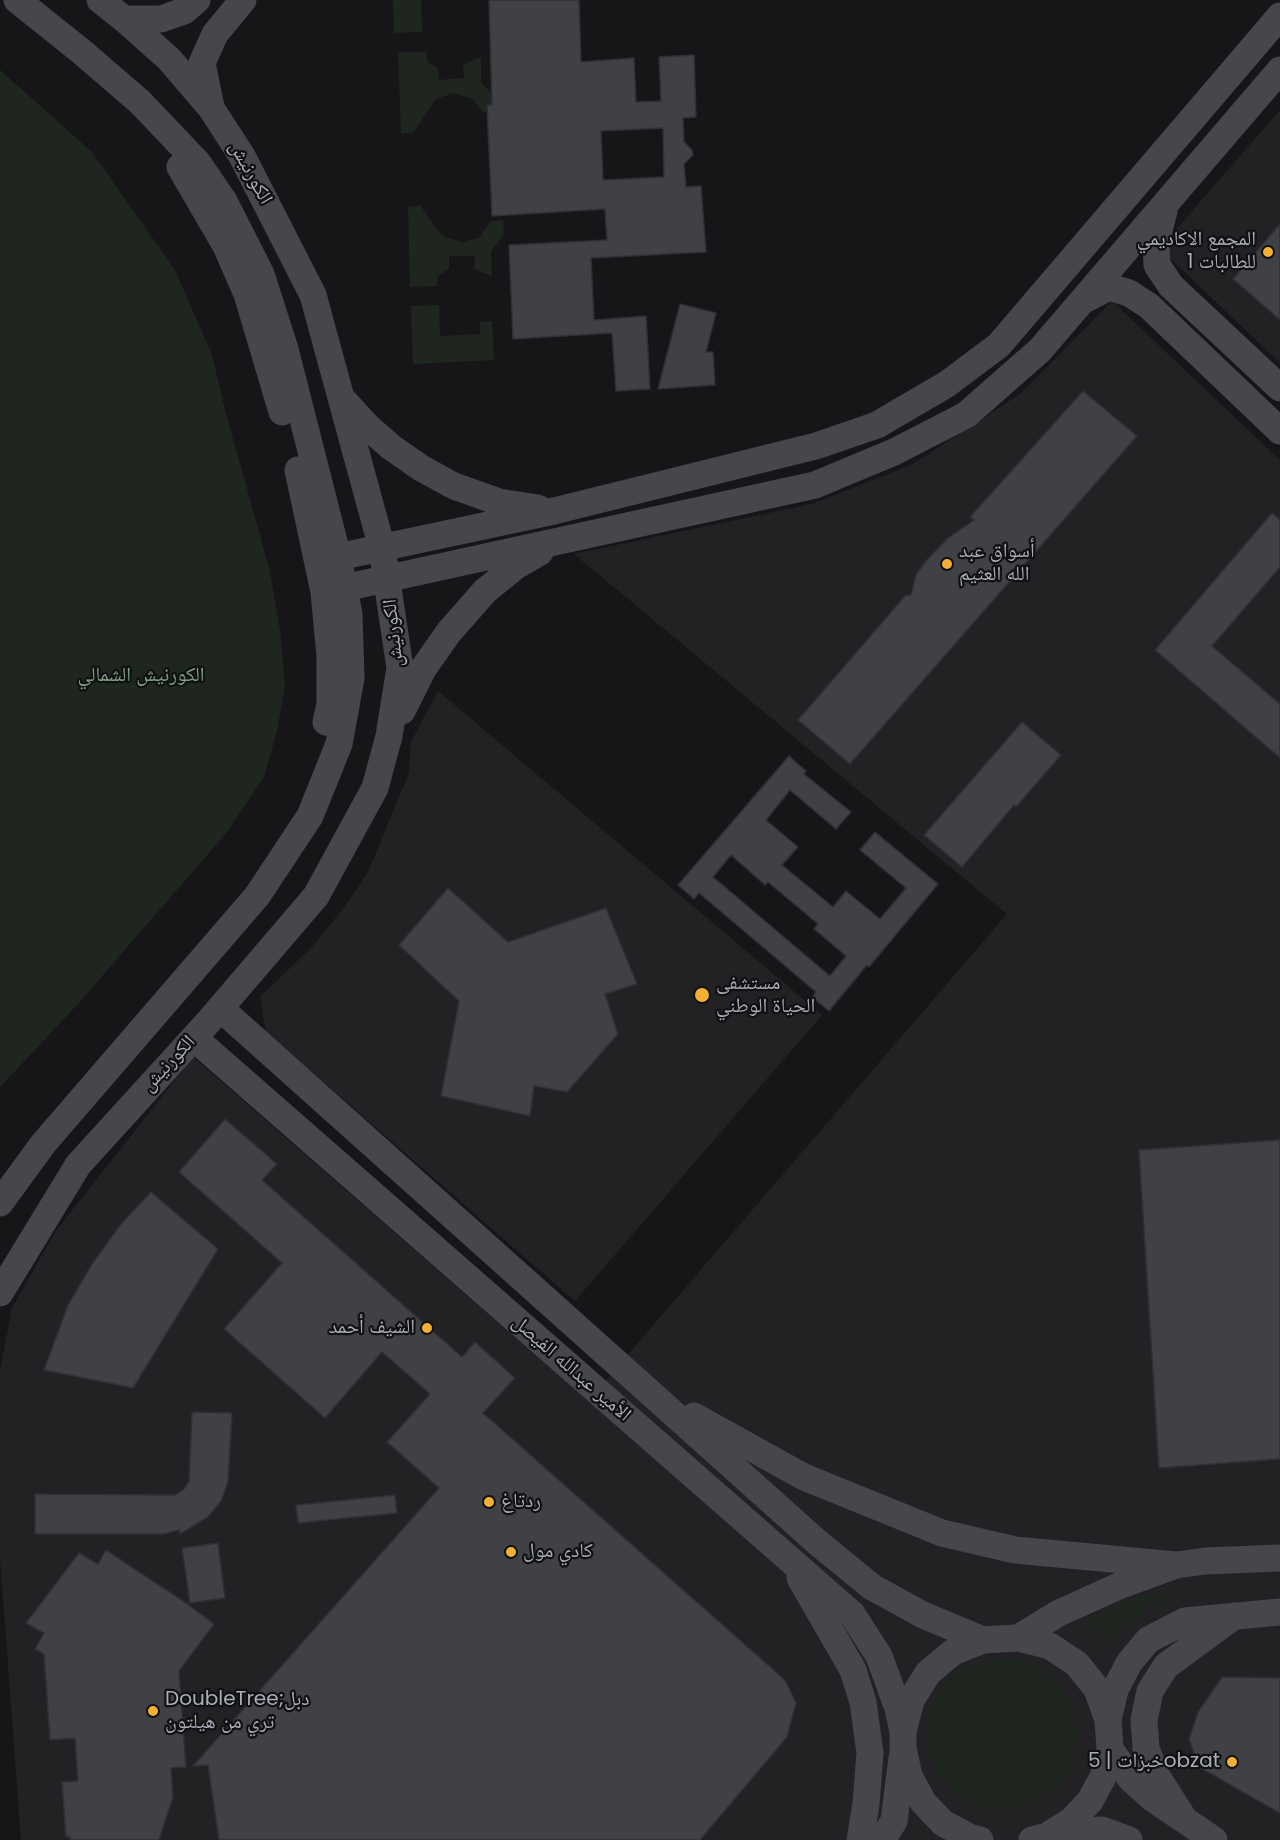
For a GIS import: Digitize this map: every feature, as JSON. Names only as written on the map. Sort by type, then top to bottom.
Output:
[{"type":"street","name":"الكورنيش","points":[[0,1203],[43,1144],[257,896],[310,816],[339,744],[351,678],[348,614],[338,557],[285,349],[261,274],[224,201],[198,163],[140,102],[17,0]]},
{"type":"street","name":"الكورنيش","points":[[0,1293],[78,1165],[194,1038],[315,896],[375,789],[389,736],[400,668],[382,548],[314,295],[242,156],[211,108],[169,59],[100,0]]},
{"type":"street","points":[[124,19],[160,19],[184,11],[197,0]]},
{"type":"street","points":[[211,108],[202,63],[228,5]]},
{"type":"street","points":[[338,557],[554,511],[816,446],[877,425],[947,384],[999,345],[1280,16]]},
{"type":"street","points":[[344,588],[815,485],[894,452],[966,416],[1040,350],[1280,70]]},
{"type":"street","points":[[140,102],[226,246],[247,294],[261,334],[296,462],[324,592],[330,656],[330,704],[322,747],[304,802],[279,862]]},
{"type":"street","points":[[1165,206],[1156,243],[1157,266],[1172,286],[1280,388]]},
{"type":"street","points":[[1129,293],[1157,266]]},
{"type":"street","points":[[1084,299],[1109,287],[1129,293],[1149,306],[1280,430]]},
{"type":"street","points":[[343,399],[391,447],[421,468],[453,486],[499,502],[554,511]]},
{"type":"street","points":[[389,736],[423,669],[449,632],[485,591],[516,566],[558,542]]},
{"type":"street","name":"الأمير عبدالله الفيصل","points":[[220,1008],[817,1542],[872,1587],[923,1615],[983,1640]]},
{"type":"street","name":"الأمير عبدالله الفيصل","points":[[194,1038],[852,1614],[879,1656],[898,1708],[909,1776],[923,1802],[943,1823],[969,1837],[980,1840]]},
{"type":"street","points":[[645,1388],[804,1477],[942,1533],[1015,1550],[1176,1565]]},
{"type":"street","points":[[1018,1638],[1069,1609],[1121,1585],[1176,1565],[1204,1561],[1280,1558]]},
{"type":"street","points":[[789,1559],[853,1670],[863,1702],[870,1753],[866,1804],[860,1840]]},
{"type":"street","points":[[1108,1720],[1116,1689],[1129,1663],[1148,1640],[1185,1621],[1280,1612]]},
{"type":"street","points":[[1184,1819],[1156,1775],[1146,1748],[1143,1720],[1150,1691],[1166,1666],[1234,1616]]},
{"type":"street","points":[[882,1840],[894,1821],[903,1740],[911,1700],[928,1673],[953,1652],[983,1640],[1018,1638],[1050,1646],[1077,1664],[1097,1689],[1108,1720],[1110,1749],[1103,1776],[1090,1801],[1071,1821],[1039,1838]]},
{"type":"street","points":[[1110,1749],[1131,1779],[1152,1798],[1214,1840]]},
{"type":"street","points":[[1039,1838],[1102,1830],[1129,1840]]},
{"type":"shaded area","points":[[1280,110],[1280,363],[1170,258],[1168,239]]},
{"type":"shaded area","points":[[1112,301],[1280,460],[1280,1840],[21,1840],[0,1557],[0,1371],[12,1308],[55,1232],[193,1057],[588,1401],[1007,914],[574,554],[812,504],[913,464],[1020,394]]},
{"type":"shaded area","name":"مستشفى الحياة الوطني","points":[[438,691],[822,1015],[575,1301],[266,1032],[260,997],[312,947],[346,905],[368,872],[409,773],[411,742]],"holes":[[[448,889],[508,942],[606,908],[636,984],[605,994],[618,1034],[567,1092],[534,1086],[530,1116],[441,1096],[459,1001],[399,945]]]},
{"type":"green space","points":[[393,0],[431,0],[421,1],[422,32],[394,33]]},
{"type":"green space","points":[[398,52],[426,52],[427,62],[438,68],[439,80],[464,78],[463,65],[481,57],[481,83],[496,97],[495,113],[483,112],[471,98],[453,93],[436,99],[413,133],[401,133]]},
{"type":"green space","name":"الكورنيش الشمالي","points":[[0,70],[92,152],[175,270],[212,355],[269,568],[280,630],[285,685],[277,731],[264,777],[227,832],[77,1005],[0,1087]]},
{"type":"green space","points":[[420,205],[439,232],[445,237],[462,242],[480,237],[491,221],[503,220],[504,235],[491,251],[492,276],[474,269],[475,256],[449,256],[449,268],[438,276],[437,286],[410,287],[408,207]]},
{"type":"green space","points":[[439,305],[440,336],[480,334],[480,322],[492,321],[494,360],[413,364],[411,306]]},
{"type":"green space","points":[[1173,1590],[1172,1597],[1150,1607],[1133,1620],[1119,1632],[1109,1647],[1102,1632],[1093,1625],[1081,1621],[1138,1597]]},
{"type":"green space","points":[[1002,1659],[1031,1665],[1055,1681],[1071,1705],[1077,1734],[1071,1763],[1055,1787],[1031,1803],[1002,1809],[973,1803],[949,1787],[933,1763],[927,1734],[933,1705],[949,1681],[973,1665]]},
{"type":"building","points":[[489,0],[579,0],[581,62],[634,58],[636,102],[661,101],[659,57],[694,55],[696,117],[683,118],[684,142],[692,150],[693,155],[684,164],[686,187],[701,186],[706,252],[591,258],[594,320],[646,316],[650,389],[616,391],[612,333],[513,339],[509,245],[607,240],[605,209],[492,216],[487,105],[492,105]],"holes":[[[663,128],[664,177],[603,180],[601,131]]]},
{"type":"building","name":"المجمع الاكاديمي 1 للطالبات","points":[[1280,224],[1280,320],[1233,279]]},
{"type":"building","points":[[680,304],[716,313],[706,352],[713,352],[715,385],[658,389]]},
{"type":"building","points":[[1083,391],[1137,436],[850,764],[798,720],[905,596],[911,595],[916,575],[925,562],[948,538],[974,520],[970,517]]},
{"type":"building","points":[[1272,513],[1280,520],[1280,567],[1212,646],[1280,704],[1280,758],[1155,650]]},
{"type":"building","points":[[1022,722],[1061,755],[1016,807],[1014,805],[962,867],[924,835]]},
{"type":"building","points":[[789,756],[806,771],[804,774],[851,812],[836,829],[790,790],[766,820],[798,847],[782,865],[833,907],[846,891],[880,919],[906,888],[860,850],[875,832],[938,884],[829,1011],[812,997],[816,992],[699,893],[694,899],[678,885]],"holes":[[[731,855],[765,885],[768,882],[818,924],[814,929],[846,956],[830,976],[713,877]]]},
{"type":"building","points":[[448,888],[508,942],[606,908],[637,984],[605,994],[618,1034],[567,1092],[534,1086],[530,1116],[441,1096],[459,1001],[399,945]]},
{"type":"building","name":"كادي مول","points":[[225,1119],[277,1164],[262,1180],[462,1357],[475,1342],[515,1378],[483,1413],[785,1680],[796,1703],[787,1737],[700,1840],[219,1840],[208,1765],[193,1766],[439,1488],[387,1442],[430,1394],[382,1352],[325,1418],[224,1329],[282,1263],[179,1172]]},
{"type":"building","points":[[1280,1140],[1280,1459],[1159,1468],[1139,1150]]},
{"type":"building","points":[[151,1192],[218,1249],[133,1388],[44,1370],[68,1305],[92,1264],[121,1224]]},
{"type":"building","points":[[192,1412],[232,1413],[228,1482],[221,1501],[208,1517],[180,1534],[179,1530],[164,1534],[35,1534],[35,1494],[175,1495],[184,1489],[189,1481]]},
{"type":"building","points":[[395,1495],[397,1513],[298,1523],[296,1505]]},
{"type":"building","points":[[218,1543],[225,1598],[190,1603],[182,1548]]},
{"type":"building","points":[[106,1550],[214,1624],[179,1671],[186,1767],[171,1768],[173,1797],[159,1840],[70,1840],[70,1836],[66,1837],[62,1782],[78,1781],[75,1738],[50,1740],[44,1654],[35,1649],[44,1633],[26,1623],[79,1553],[98,1564]]},
{"type":"building","points":[[1222,1677],[1280,1678],[1280,1813],[1199,1767],[1189,1739],[1198,1712]]},
{"type":"place","name":"المجمع الاكاديمي 1 للطالبات","points":[[1268,252]]},
{"type":"place","name":"أسواق عبد الله العثيم","points":[[947,564]]},
{"type":"place","name":"مستشفى الحياة الوطني","points":[[702,995]]},
{"type":"place","name":"الشيف أحمد","points":[[427,1328]]},
{"type":"place","name":"ردتاغ","points":[[489,1502]]},
{"type":"place","name":"كادي مول","points":[[511,1552]]},
{"type":"place","name":"DoubleTree;دبل تري من هيلتون","points":[[153,1711]]},
{"type":"place","name":"خبزات | 5obzat","points":[[1232,1762]]}]
